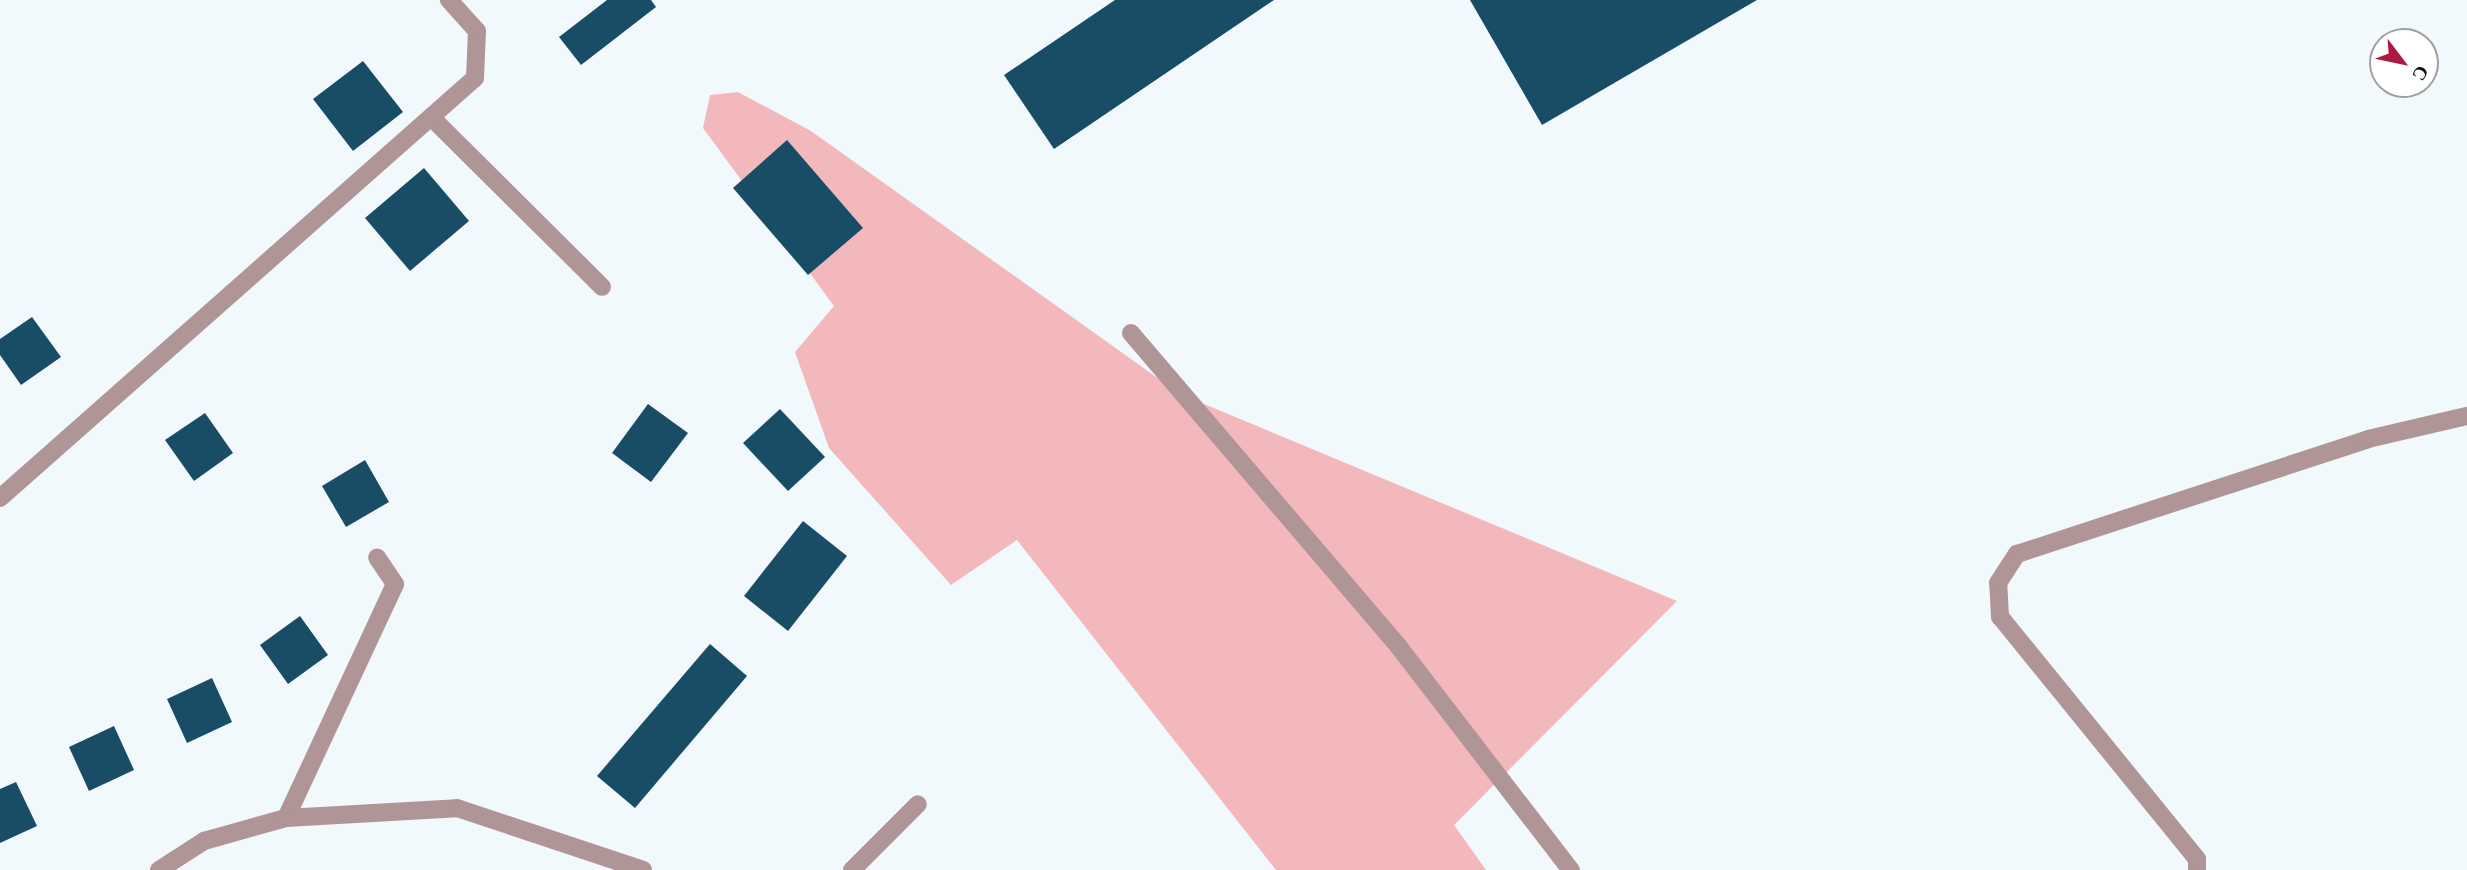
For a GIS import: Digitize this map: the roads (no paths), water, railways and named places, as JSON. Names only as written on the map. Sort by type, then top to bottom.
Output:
[{"type":"street","points":[[0,498],[475,78],[477,31],[449,0]]},
{"type":"street","points":[[431,117],[602,287]]},
{"type":"street","points":[[1131,333],[1399,647],[1571,870]]},
{"type":"street","points":[[2197,870],[2197,859],[2000,617],[1998,583],[2017,554],[2368,439],[2467,416]]},
{"type":"street","points":[[286,818],[395,584],[377,557]]},
{"type":"street","points":[[852,870],[918,804]]},
{"type":"street","points":[[159,870],[204,841],[286,818],[457,808],[643,870]]}]
